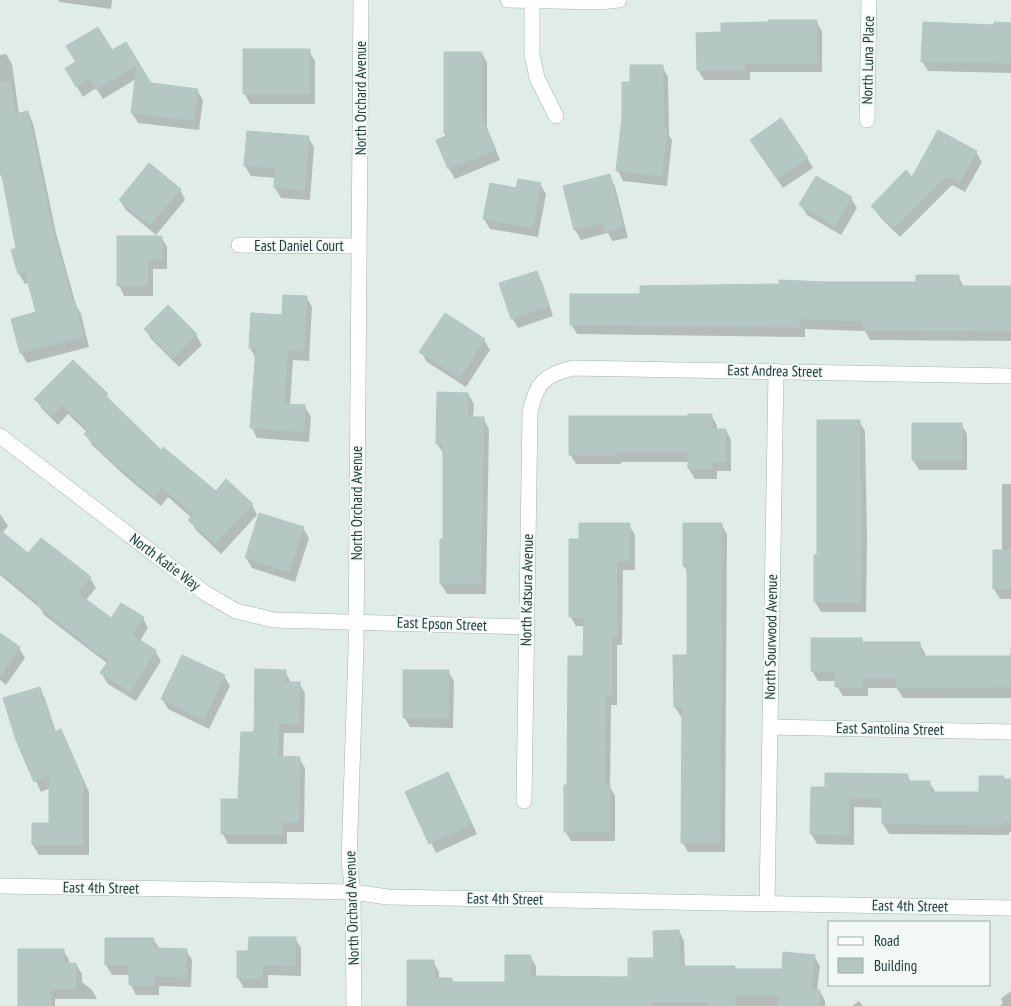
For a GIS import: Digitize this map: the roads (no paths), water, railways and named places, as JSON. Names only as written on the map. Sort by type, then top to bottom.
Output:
[{"type":"street","name":"North Orchard Avenue","points":[[354,1006],[353,892],[349,861],[356,622],[361,0]]},
{"type":"street","points":[[508,0],[599,2],[618,0]]},
{"type":"street","points":[[532,0],[532,54],[537,78],[556,116]]},
{"type":"street","name":"North Luna Place","points":[[867,120],[869,0]]},
{"type":"street","name":"East Daniel Court","points":[[239,245],[359,246]]},
{"type":"street","name":"East Andrea Street","points":[[542,381],[558,372],[574,368],[776,370],[1011,376]]},
{"type":"street","name":"North Sourwood Avenue","points":[[767,903],[776,370]]},
{"type":"street","name":"North Katsura Avenue","points":[[524,801],[530,412],[533,396],[542,381]]},
{"type":"street","name":"North Katie Way","points":[[0,436],[206,593],[236,611],[274,620],[356,622]]},
{"type":"street","name":"East Epson Street","points":[[356,622],[527,627]]},
{"type":"street","name":"East Santolina Street","points":[[770,727],[1011,732]]},
{"type":"street","name":"East 4th Street","points":[[0,886],[353,892],[388,897],[1011,908]]}]
